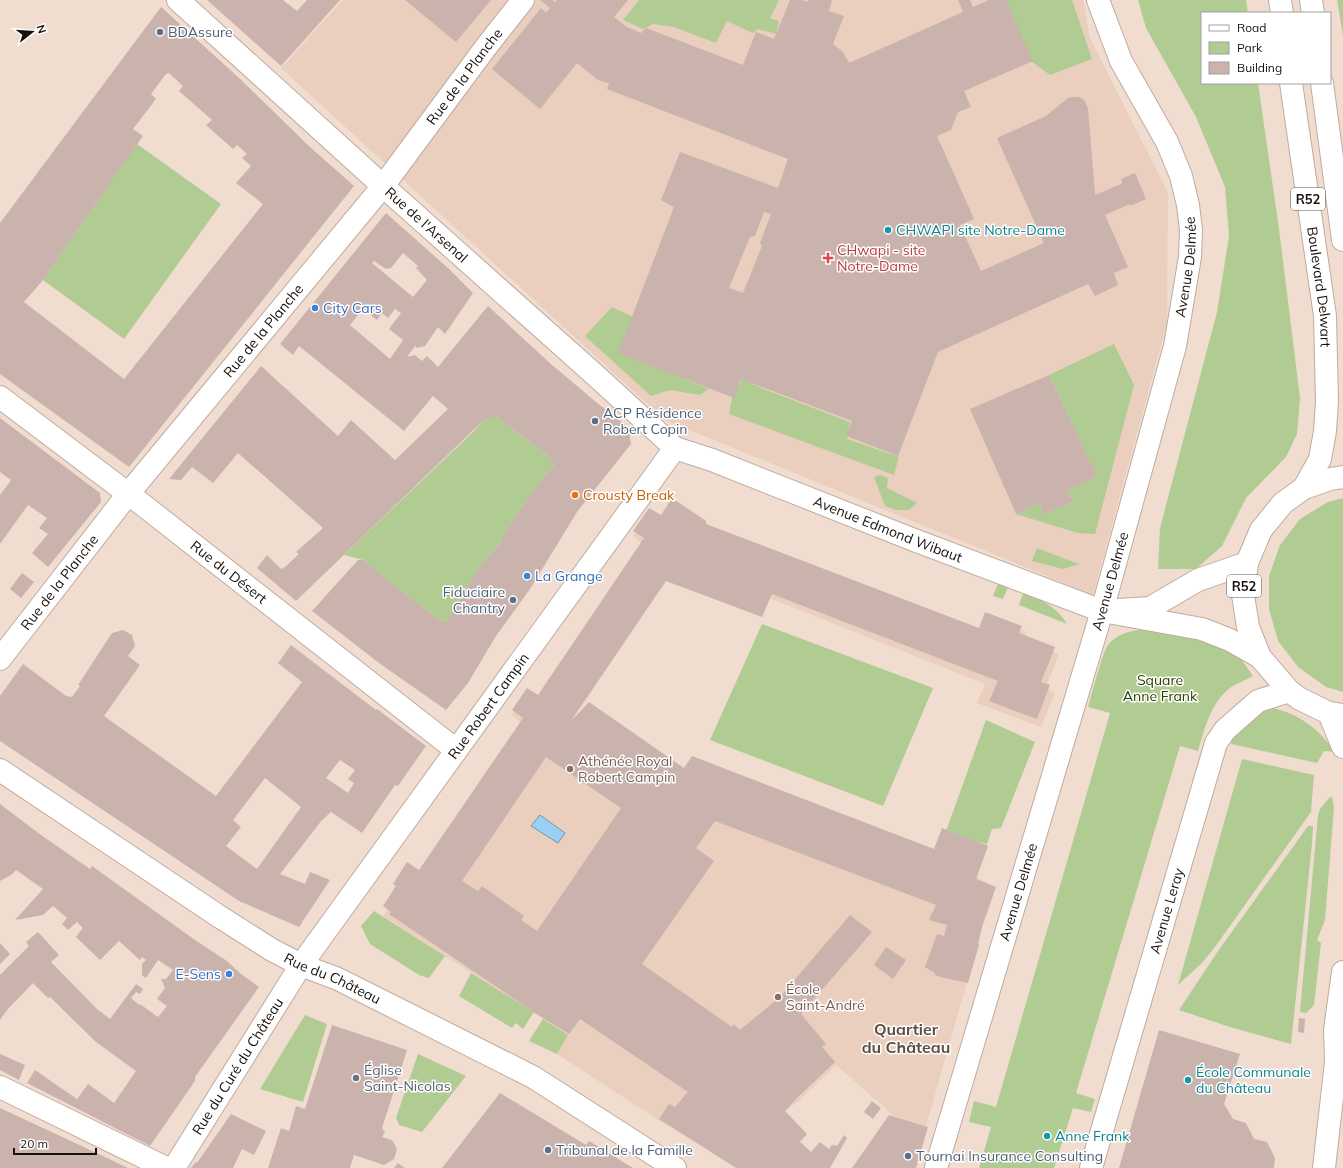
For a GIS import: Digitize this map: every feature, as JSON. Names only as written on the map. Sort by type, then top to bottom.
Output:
[{"type":"street","name":"Rue de l'Arsenal","points":[[178,0],[675,448]]},
{"type":"street","name":"Rue de la Planche","points":[[0,659],[128,494],[383,186],[486,47],[523,0]]},
{"type":"street","name":"Avenue Delmée","points":[[936,1168],[1102,611],[1175,346],[1190,257],[1191,230],[1188,205],[1181,176],[1167,142],[1122,61],[1098,0]]},
{"type":"street","points":[[1280,0],[1282,12]]},
{"type":"street","points":[[1311,0],[1313,12]]},
{"type":"street","name":"Boulevard Delwart","points":[[1291,84],[1325,316],[1327,401],[1325,431],[1320,459],[1304,488]]},
{"type":"street","name":"Boulevard Delwart","points":[[1322,84],[1343,240]]},
{"type":"street","name":"Rue du Désert","points":[[0,397],[128,494],[456,750]]},
{"type":"street","name":"Avenue Edmond Wibaut","points":[[675,448],[712,460],[914,540],[1102,611],[1202,629],[1230,640],[1260,657]]},
{"type":"street","name":"Rue Robert Campin","points":[[302,965],[675,448]]},
{"type":"street","name":"R52","points":[[1343,477],[1330,479],[1304,488],[1282,503],[1261,530],[1247,563],[1243,595],[1248,627],[1260,657],[1289,691],[1300,699],[1336,714],[1343,747]]},
{"type":"street","name":"Avenue Edmond Wibaut","points":[[1102,611],[1150,608],[1198,580],[1247,563]]},
{"type":"street","name":"Avenue Leray","points":[[1092,1168],[1216,743],[1225,730],[1258,701],[1289,691]]},
{"type":"street","name":"Rue du Château","points":[[0,770],[272,950],[302,965],[338,979],[533,1077],[675,1168]]},
{"type":"street","name":"Rue du Curé du Château","points":[[174,1168],[302,965]]},
{"type":"street","points":[[1324,1168],[1336,1062],[1336,1030],[1343,972]]},
{"type":"street","points":[[0,1087],[166,1168]]},
{"type":"shaded area","name":"CHwapi - site Notre-Dame","points":[[343,0],[1083,0],[1090,38],[1168,193],[1167,323],[1093,595],[665,420],[281,68]]},
{"type":"shaded area","points":[[650,513],[709,531],[981,635],[988,617],[1027,632],[1023,640],[1059,654],[1046,688],[1055,693],[1041,727],[977,703],[985,684],[669,558],[562,711],[673,784],[937,853],[945,834],[987,844],[977,877],[995,888],[926,1126],[894,1116],[836,1065],[800,1100],[784,1112],[735,1166],[657,1119],[557,1054],[568,1035],[383,916],[398,894],[393,890],[407,868],[419,874],[522,723],[511,715],[528,694],[540,700],[645,546],[633,536]]},
{"type":"green space","points":[[639,0],[779,0],[770,18],[779,21],[776,34],[758,29],[753,33],[727,21],[716,43],[674,27],[653,24],[643,29],[623,20]]},
{"type":"green space","points":[[1005,0],[1072,0],[1092,59],[1050,75],[1031,61]]},
{"type":"green space","points":[[1138,0],[1246,0],[1248,12],[1201,12],[1201,84],[1258,84],[1279,229],[1300,398],[1297,434],[1286,457],[1246,498],[1222,546],[1196,569],[1158,569],[1160,528],[1217,312],[1229,236],[1225,187],[1196,117],[1146,28]]},
{"type":"green space","points":[[1337,0],[1343,0],[1343,36]]},
{"type":"green space","points":[[137,144],[221,204],[124,339],[43,280]]},
{"type":"green space","points":[[612,307],[633,317],[619,352],[709,389],[700,395],[670,390],[651,396],[585,336]]},
{"type":"green space","points":[[1114,344],[1134,385],[1095,534],[1078,533],[1016,514],[1040,503],[1044,515],[1072,502],[1074,500],[1067,491],[1097,476],[1049,375]]},
{"type":"green space","points":[[742,379],[850,422],[847,439],[899,457],[894,475],[729,414],[732,398]]},
{"type":"green space","points":[[495,415],[547,455],[554,465],[537,485],[507,529],[499,544],[478,569],[445,623],[436,618],[363,560],[344,555],[474,431],[486,417]]},
{"type":"green space","points":[[880,475],[888,478],[887,488],[917,503],[909,510],[896,510],[885,506],[874,477]]},
{"type":"green space","points":[[1343,498],[1343,692],[1326,687],[1298,667],[1278,641],[1269,609],[1269,576],[1280,545],[1300,519],[1328,502]]},
{"type":"green space","points":[[1037,548],[1079,564],[1063,569],[1032,561]]},
{"type":"green space","points":[[999,581],[1009,585],[1003,599],[993,596]]},
{"type":"green space","points":[[1024,591],[1042,600],[1053,608],[1067,624],[1019,605]]},
{"type":"green space","points":[[762,624],[933,688],[883,806],[710,740]]},
{"type":"green space","name":"Square Anne Frank","points":[[1138,630],[1191,633],[1223,645],[1241,659],[1253,676],[1230,688],[1223,694],[1209,717],[1198,751],[1180,746],[1076,1093],[1095,1099],[1091,1112],[1073,1108],[1054,1168],[979,1168],[991,1127],[969,1122],[974,1101],[996,1107],[1110,713],[1088,707],[1097,674],[1108,645],[1122,634]]},
{"type":"green space","points":[[1272,708],[1300,718],[1322,736],[1335,752],[1324,751],[1317,763],[1231,744],[1234,734],[1257,709]]},
{"type":"green space","points":[[986,720],[1035,742],[1001,828],[992,829],[987,844],[945,834]]},
{"type":"green space","points":[[1242,759],[1314,775],[1311,812],[1215,947],[1202,963],[1178,985]]},
{"type":"green space","points":[[1330,797],[1332,797],[1334,807],[1325,920],[1317,940],[1321,943],[1314,1005],[1306,1013],[1300,1012],[1318,815],[1320,809]]},
{"type":"green space","points":[[1308,826],[1313,826],[1312,844],[1291,1044],[1230,1027],[1179,1010],[1218,951]]},
{"type":"green space","points":[[374,911],[445,956],[429,978],[419,975],[370,944],[361,926]]},
{"type":"green space","points":[[471,973],[534,1012],[523,1029],[516,1023],[512,1028],[459,996]]},
{"type":"green space","points":[[305,1015],[327,1024],[303,1102],[260,1089]]},
{"type":"green space","points":[[543,1019],[568,1035],[557,1054],[529,1041]]},
{"type":"green space","points":[[418,1054],[466,1076],[422,1132],[399,1125],[396,1118]]},
{"type":"water","points":[[540,815],[565,833],[558,843],[531,826]]},
{"type":"building","points":[[207,0],[283,0],[297,11],[307,0],[340,0],[281,66]]},
{"type":"building","points":[[405,0],[491,0],[456,42]]},
{"type":"building","name":"CHWAPI site Notre-Dame","points":[[540,0],[552,0],[555,2],[557,0],[628,0],[614,17],[627,27],[641,33],[646,28],[743,65],[756,32],[774,39],[790,0],[802,0],[807,2],[808,0],[832,0],[829,11],[844,16],[833,44],[843,52],[849,63],[963,12],[958,0],[970,0],[973,7],[989,0],[1006,0],[1033,61],[964,91],[971,107],[958,112],[951,130],[937,136],[974,219],[960,225],[981,271],[1044,243],[997,138],[1046,116],[1068,98],[1073,97],[1079,97],[1084,100],[1088,108],[1095,195],[1121,184],[1121,179],[1135,173],[1146,199],[1105,215],[1128,267],[1114,273],[1118,285],[1095,296],[1088,284],[938,352],[898,456],[846,436],[852,421],[741,379],[734,398],[618,353],[674,207],[661,200],[680,152],[778,188],[788,159],[607,89],[609,83],[598,80],[577,63],[540,109],[492,69],[541,8],[546,13],[550,8]],"holes":[[[764,212],[771,214],[760,243],[762,246],[743,293],[729,288],[750,237],[755,236]]]},
{"type":"building","points":[[161,7],[239,78],[310,147],[354,186],[129,467],[0,374],[0,223]],"holes":[[[169,73],[183,86],[179,91],[212,120],[206,125],[233,149],[237,145],[247,154],[242,158],[251,166],[236,183],[263,204],[124,379],[24,302],[43,280],[143,136],[133,129],[156,99],[151,94],[166,74]]]},
{"type":"building","points":[[386,213],[449,269],[473,293],[445,334],[438,327],[425,346],[417,348],[415,346],[407,357],[415,355],[422,361],[427,356],[438,367],[488,306],[551,364],[628,427],[631,444],[577,512],[530,589],[496,636],[468,683],[446,710],[379,663],[312,611],[358,560],[363,560],[436,618],[445,623],[478,569],[499,544],[507,529],[537,485],[554,465],[547,455],[495,415],[489,420],[487,417],[296,601],[257,568],[267,555],[281,569],[285,567],[299,554],[296,552],[323,528],[238,453],[213,483],[192,467],[181,480],[169,479],[261,366],[338,436],[351,420],[395,460],[448,409],[433,396],[404,431],[299,346],[293,355],[280,344]],"holes":[[[403,253],[418,266],[416,268],[427,280],[413,297],[372,263],[374,261],[386,269],[391,268]],[[363,309],[377,320],[382,313],[388,318],[395,309],[401,313],[389,329],[403,340],[390,359],[350,325]]]},
{"type":"building","points":[[1049,375],[1097,476],[1067,491],[1074,501],[1072,502],[1044,515],[1040,503],[1016,514],[970,409]]},
{"type":"building","points":[[0,418],[100,493],[101,502],[48,567],[32,553],[48,534],[39,528],[47,518],[28,505],[0,544],[0,495],[11,480],[0,472]]},
{"type":"building","name":"Athénée Royal Robert Campin","points":[[672,498],[706,521],[706,524],[979,628],[985,612],[1022,626],[1019,633],[1055,647],[1041,682],[1050,685],[1037,719],[989,701],[998,681],[772,594],[762,617],[666,581],[571,721],[589,702],[684,768],[692,756],[934,849],[942,828],[988,846],[976,879],[996,887],[983,923],[979,945],[968,983],[935,975],[935,973],[925,967],[937,934],[944,936],[947,925],[929,920],[936,905],[715,821],[696,848],[714,861],[642,964],[732,1027],[734,1024],[740,1030],[780,997],[850,915],[872,932],[801,1014],[826,1044],[822,1047],[835,1062],[785,1111],[807,1134],[800,1142],[811,1152],[820,1142],[829,1149],[832,1145],[837,1146],[844,1135],[847,1138],[830,1168],[736,1168],[659,1119],[669,1104],[675,1107],[688,1092],[580,1019],[569,1034],[532,1011],[389,914],[391,912],[383,906],[396,886],[393,884],[407,862],[419,870],[523,718],[512,710],[527,688],[538,695],[644,538],[633,531],[649,508],[661,515]],"holes":[[[546,757],[621,808],[537,931],[521,920],[524,916],[482,886],[478,891],[462,881]]]},
{"type":"building","points":[[22,573],[34,582],[21,598],[10,589]]},
{"type":"building","points":[[123,630],[132,635],[135,646],[128,656],[140,665],[104,716],[216,796],[302,682],[278,663],[291,645],[426,746],[398,786],[395,785],[362,833],[331,812],[322,820],[280,874],[305,884],[310,872],[330,880],[299,927],[239,901],[0,741],[0,696],[23,664],[66,696],[72,697],[80,686],[78,685],[112,633]],"holes":[[[340,760],[355,770],[348,779],[354,783],[348,793],[326,778]],[[265,778],[301,807],[257,869],[226,846],[241,827],[233,820]]]},
{"type":"building","points":[[0,804],[90,869],[92,866],[195,940],[227,961],[241,974],[259,987],[195,1077],[195,1081],[150,1146],[27,1083],[35,1070],[77,1099],[88,1084],[114,1103],[136,1071],[96,1042],[50,997],[48,998],[33,983],[7,1010],[0,1020],[0,975],[29,946],[26,942],[38,932],[59,955],[51,962],[97,1009],[110,1019],[136,984],[143,989],[140,994],[136,992],[131,998],[158,1017],[167,1006],[157,999],[165,988],[161,979],[166,979],[173,970],[158,960],[146,978],[142,975],[142,964],[146,960],[142,957],[140,960],[119,941],[100,960],[76,937],[83,928],[77,922],[68,930],[62,924],[67,918],[53,906],[43,915],[15,920],[43,889],[16,870],[11,875],[0,881]]},
{"type":"building","points":[[0,943],[10,954],[0,964]]},
{"type":"building","points":[[886,947],[906,960],[893,979],[874,965]]},
{"type":"building","points":[[1299,1018],[1305,1019],[1304,1033],[1298,1032]]},
{"type":"building","name":"Église Saint-Nicolas","points":[[332,1025],[407,1050],[382,1128],[385,1132],[382,1137],[392,1140],[397,1149],[394,1159],[384,1165],[354,1155],[350,1168],[268,1168],[281,1128],[289,1131],[296,1106],[305,1109]]},
{"type":"building","name":"École Communale du Château","points":[[1159,1030],[1240,1054],[1224,1104],[1233,1119],[1246,1123],[1254,1139],[1267,1142],[1275,1158],[1274,1168],[1119,1168]]},
{"type":"building","points":[[0,1054],[25,1065],[19,1080],[0,1070]]},
{"type":"building","points":[[500,1093],[586,1145],[589,1141],[633,1168],[442,1168]]},
{"type":"building","points":[[872,1101],[881,1108],[873,1119],[864,1112]]},
{"type":"building","points":[[0,1108],[86,1148],[128,1168],[0,1168]]},
{"type":"building","points":[[231,1114],[266,1131],[254,1155],[242,1149],[233,1168],[191,1168],[196,1162],[197,1163]]},
{"type":"building","points":[[889,1115],[928,1127],[916,1168],[852,1168]]},
{"type":"building","points":[[398,1163],[405,1168],[394,1168]]},
{"type":"place","name":"BDAssure","points":[[160,32]]},
{"type":"place","name":"CHWAPI site Notre-Dame","points":[[888,230]]},
{"type":"place","name":"CHwapi - site Notre-Dame","points":[[828,258]]},
{"type":"place","name":"City Cars","points":[[315,308]]},
{"type":"place","name":"ACP Résidence Robert Copin","points":[[595,421]]},
{"type":"place","name":"Crousty Break","points":[[575,495]]},
{"type":"place","name":"La Grange","points":[[527,576]]},
{"type":"place","name":"Fiduciaire Chantry","points":[[513,600]]},
{"type":"place","name":"Athénée Royal Robert Campin","points":[[570,769]]},
{"type":"place","name":"E-Sens","points":[[229,974]]},
{"type":"place","name":"École Saint-André","points":[[778,997]]},
{"type":"place","name":"Église Saint-Nicolas","points":[[356,1078]]},
{"type":"place","name":"École Communale du Château","points":[[1188,1080]]},
{"type":"place","name":"Anne Frank","points":[[1047,1136]]},
{"type":"place","name":"Tribunal de la Famille","points":[[548,1150]]},
{"type":"place","name":"Tournai Insurance Consulting","points":[[908,1156]]},
{"type":"district","name":"Quartier du Château","points":[[906,1038]]}]
